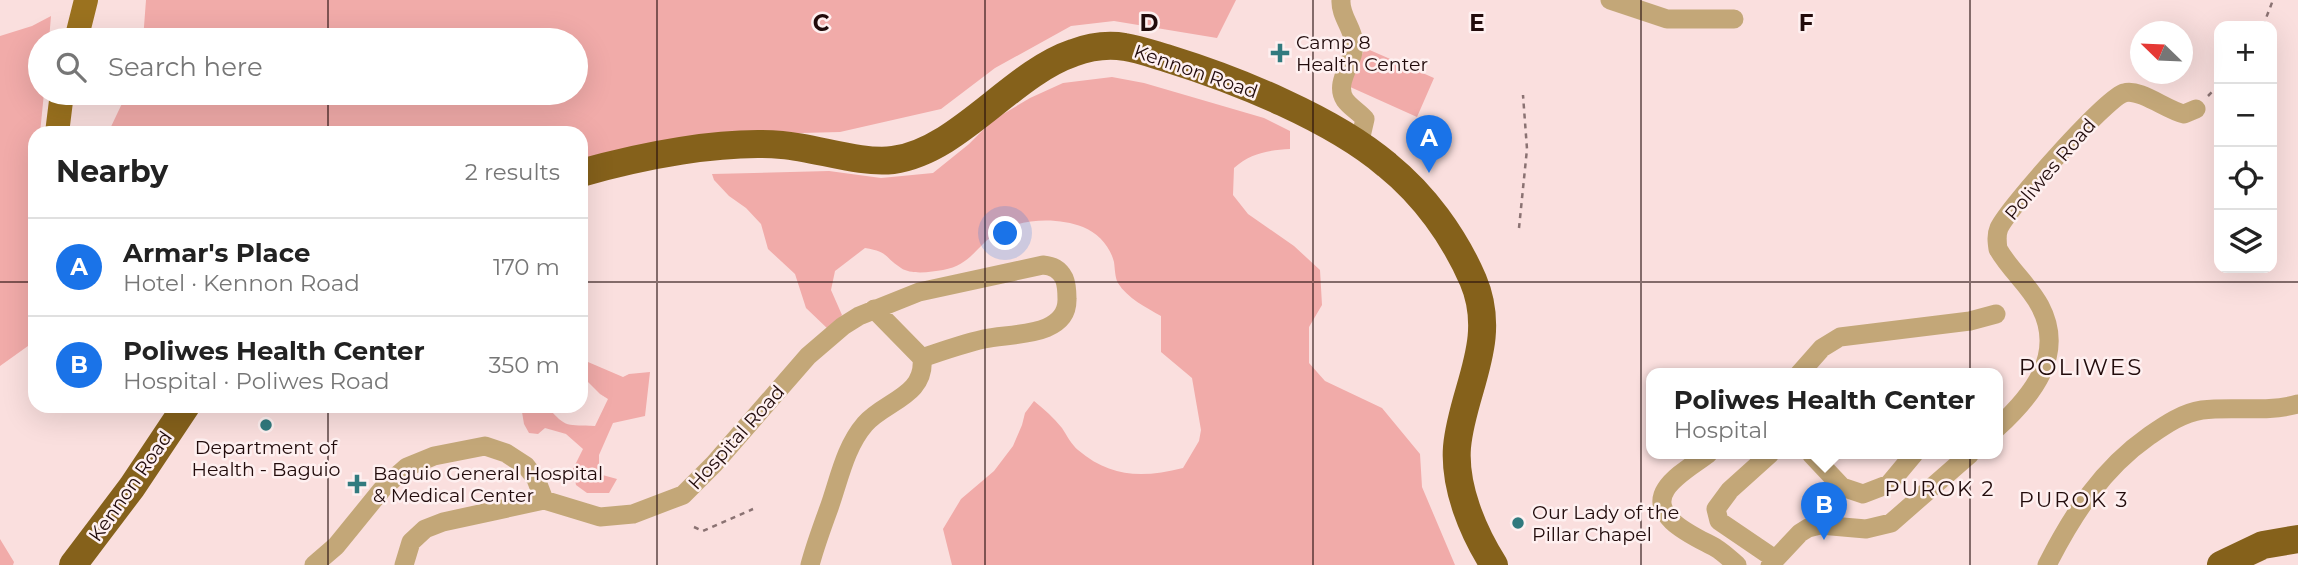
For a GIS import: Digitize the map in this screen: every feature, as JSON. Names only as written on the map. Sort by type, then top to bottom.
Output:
[{"type":"highway","name":"Kennon Road","points":[[588,171],[630,161],[749,145],[782,145],[869,160],[892,160],[915,154],[954,132],[1046,66],[1070,53],[1095,47],[1124,47],[1205,70],[1266,95],[1317,120],[1386,163],[1435,216],[1459,252],[1477,292],[1481,322],[1480,351],[1463,419],[1457,466],[1475,527],[1494,565]]},
{"type":"highway","name":"Kennon Road","points":[[73,565],[132,487],[181,413]]},
{"type":"highway","points":[[2221,565],[2263,545],[2298,539]]},
{"type":"main road","points":[[79,28],[86,0]]},
{"type":"main road","points":[[58,126],[60,105]]},
{"type":"street","points":[[1341,0],[1355,44],[1342,91],[1344,99],[1365,119],[1359,145]]},
{"type":"street","points":[[1610,0],[1667,19],[1734,19]]},
{"type":"street","name":"Poliwes Road","points":[[2003,421],[2039,380],[2046,366],[2049,347],[2041,306],[1998,249],[1999,229],[2006,217],[2056,157],[2120,94],[2135,92],[2161,106],[2184,114],[2196,108]]},
{"type":"street","name":"Hospital Road","points":[[544,500],[600,517],[633,514],[683,495],[714,464],[808,356],[843,326],[874,309],[919,292],[1042,265],[1051,266],[1063,276],[1068,306],[1055,324],[1043,330],[987,338],[922,358]]},
{"type":"street","points":[[810,565],[852,442],[867,422],[916,385],[923,367],[922,358],[874,309]]},
{"type":"street","points":[[1804,368],[1822,348],[1840,337],[1970,321],[1996,314]]},
{"type":"street","points":[[2047,565],[2075,512],[2090,492],[2117,461],[2164,425],[2198,410],[2271,410],[2298,404]]},
{"type":"street","points":[[314,565],[336,545],[384,487],[407,467],[434,456],[485,446],[506,453],[526,466],[536,479],[544,500],[425,528],[411,542],[404,565]]},
{"type":"street","points":[[1703,459],[1666,489],[1662,499],[1664,508],[1679,528],[1713,546],[1737,565]]},
{"type":"street","points":[[1764,459],[1730,490],[1716,509],[1719,521],[1773,562],[1808,528],[1820,526],[1866,529],[1891,523],[1964,459]]},
{"type":"street","points":[[1816,459],[1842,487],[1863,494],[1889,484],[1910,459]]},
{"type":"path","points":[[2265,21],[2273,0]]},
{"type":"path","points":[[1519,228],[1527,149],[1523,95]]},
{"type":"path","points":[[694,527],[703,531],[753,509]]},
{"type":"shaded area","points":[[146,0],[1236,0],[1217,38],[1114,21],[1071,26],[995,68],[941,109],[840,132],[757,134],[588,162],[588,126],[111,126],[121,105],[588,105],[588,28],[144,28]]},
{"type":"shaded area","points":[[51,16],[50,28],[28,28],[28,105],[43,105],[41,126],[28,126],[28,346],[0,366],[0,36],[32,26]]},
{"type":"shaded area","points":[[1365,48],[1434,78],[1417,117],[1348,86]]},
{"type":"shaded area","points":[[1112,77],[1144,83],[1264,118],[1290,131],[1290,149],[1260,153],[1234,168],[1233,195],[1248,214],[1294,246],[1320,270],[1322,305],[1309,327],[1309,363],[1325,381],[1382,408],[1420,454],[1422,487],[1455,565],[952,565],[943,529],[961,499],[994,471],[1013,446],[1025,413],[1034,401],[1059,424],[1076,448],[1103,466],[1115,471],[1141,474],[1183,468],[1199,441],[1201,430],[1192,378],[1161,352],[1161,316],[1122,288],[1117,281],[1110,251],[1094,233],[1073,224],[1039,221],[1005,229],[988,239],[960,264],[938,271],[910,272],[882,253],[865,248],[835,271],[831,290],[842,315],[829,330],[806,308],[795,274],[768,249],[761,224],[746,208],[729,196],[712,174],[829,171],[881,178],[933,173],[993,120],[1030,98],[1063,83]]},
{"type":"shaded area","points":[[588,362],[623,377],[650,372],[645,416],[613,423],[599,455],[599,474],[617,479],[609,493],[587,493],[576,485],[573,469],[583,449],[566,434],[545,428],[538,434],[529,433],[522,413],[553,413],[568,424],[595,426],[608,399],[588,382]]},
{"type":"shaded area","points":[[0,539],[14,562],[13,565],[0,565]]},
{"type":"place","name":"Camp 8 Health Center","points":[[1280,53]]},
{"type":"place","name":"Armar's Place","points":[[1429,173]]},
{"type":"place","name":"Department of Health - Baguio","points":[[266,425]]},
{"type":"place","name":"Baguio General Hospital & Medical Center","points":[[357,484]]},
{"type":"place","name":"Our Lady of the Pillar Chapel","points":[[1518,523]]},
{"type":"place","name":"Poliwes Health Center","points":[[1824,540]]},
{"type":"district","name":"POLIWES","points":[[2081,367]]},
{"type":"district","name":"PUROK 2","points":[[1940,489]]},
{"type":"district","name":"PUROK 3","points":[[2074,500]]}]
